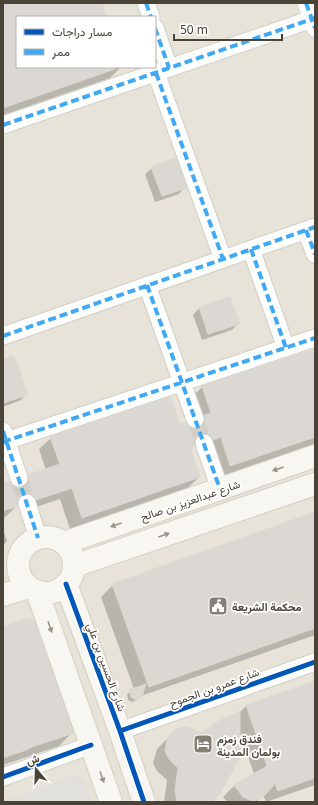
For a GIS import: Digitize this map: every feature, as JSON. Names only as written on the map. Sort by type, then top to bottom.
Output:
[{"type":"main road","name":"شارع عبدالعزيز بن صالح","points":[[64,543],[315,456]]},
{"type":"main road","points":[[3,595],[33,589],[50,592],[56,591],[70,575],[315,484]]},
{"type":"main road","points":[[70,575],[73,558],[70,550],[64,543],[56,538],[38,538],[31,542],[25,547],[11,565],[19,571],[23,580],[33,589],[111,802]]},
{"type":"main road","name":"شارع الحسين بن علي","points":[[70,575],[144,802]]},
{"type":"street","points":[[146,3],[151,16]]},
{"type":"street","points":[[3,125],[163,70],[314,22],[306,3]]},
{"type":"street","points":[[156,33],[163,70],[223,259]]},
{"type":"street","points":[[3,336],[311,228],[315,254]]},
{"type":"street","points":[[251,249],[286,348]]},
{"type":"street","points":[[148,285],[195,419]]},
{"type":"street","points":[[19,478],[4,438],[182,383],[315,338]]},
{"type":"street","points":[[204,443],[220,489]]},
{"type":"street","points":[[27,503],[38,538]]},
{"type":"street","name":"شارع عمرو بن الجموح","points":[[120,731],[315,662]]},
{"type":"street","points":[[3,777],[91,745]]},
{"type":"shaded area","points":[[3,3],[315,3],[315,802],[3,802]]},
{"type":"shaded area","points":[[74,775],[84,781],[91,802],[3,802],[3,801]]},
{"type":"building","points":[[3,3],[102,3],[106,16],[16,16],[16,68],[115,69],[3,108]]},
{"type":"building","points":[[176,158],[187,188],[162,196],[151,167]]},
{"type":"building","points":[[230,297],[240,324],[208,334],[199,307]]},
{"type":"building","points":[[315,349],[315,437],[230,466],[221,437],[213,440],[210,435],[201,433],[196,437],[194,446],[190,448],[200,477],[82,518],[72,488],[36,500],[30,493],[24,494],[17,500],[18,506],[3,511],[3,483],[10,481],[12,485],[17,488],[23,487],[29,480],[28,475],[60,464],[50,437],[170,397],[180,424],[185,422],[189,427],[194,429],[198,428],[203,425],[205,420],[204,415],[211,413],[202,386]]},
{"type":"building","points":[[12,356],[16,360],[28,395],[3,403],[3,366],[6,358]]},
{"type":"building","name":"محكمة الشريعة","points":[[315,512],[315,628],[149,687],[112,584]]},
{"type":"building","points":[[27,618],[35,622],[74,733],[3,758],[3,627]]},
{"type":"building","points":[[315,681],[315,778],[278,791],[275,784],[261,799],[252,801],[243,797],[234,785],[267,766],[246,705]]},
{"type":"building","points":[[146,684],[142,697],[136,700],[131,697],[129,690]]},
{"type":"building","points":[[240,711],[240,757],[219,795],[212,802],[177,802],[175,790],[178,768],[169,759],[165,751],[168,736],[176,729],[187,727],[202,733],[217,722]]},
{"type":"tunnel","points":[[195,419],[204,443]]},
{"type":"tunnel","points":[[19,478],[27,503]]},
{"type":"marked path","points":[[146,3],[151,16]]},
{"type":"marked path","points":[[306,3],[315,28]]},
{"type":"marked path","points":[[3,125],[315,18]]},
{"type":"marked path","points":[[156,31],[169,68]]},
{"type":"marked path","points":[[156,73],[223,259]]},
{"type":"marked path","points":[[3,336],[315,227]]},
{"type":"marked path","points":[[306,230],[315,254]]},
{"type":"marked path","points":[[251,249],[286,348]]},
{"type":"marked path","points":[[147,285],[220,489]]},
{"type":"marked path","points":[[3,442],[315,338]]},
{"type":"marked path","points":[[3,431],[38,538]]},
{"type":"cycle path","points":[[66,584],[120,731],[144,802]]},
{"type":"cycle path","points":[[120,731],[315,662]]},
{"type":"cycle path","points":[[3,777],[91,745]]},
{"type":"place","name":"محكمة الشريعة","points":[[218,606]]},
{"type":"place","name":"فندق زمزم بولمان المدينة","points":[[203,744]]}]
